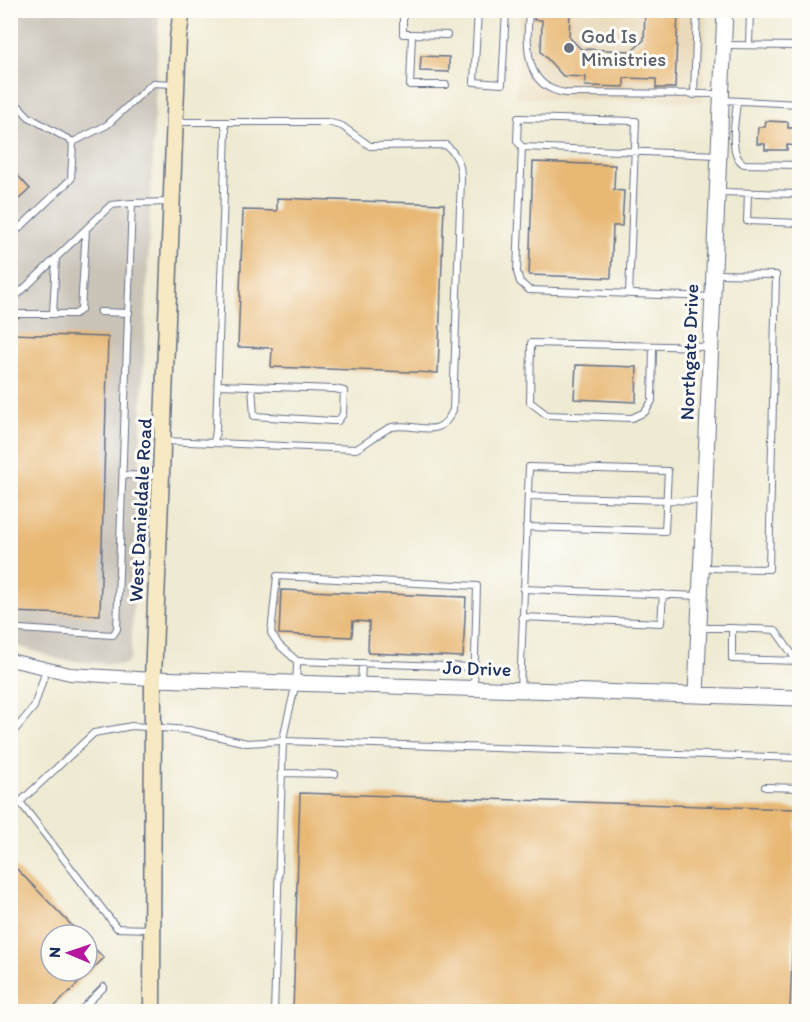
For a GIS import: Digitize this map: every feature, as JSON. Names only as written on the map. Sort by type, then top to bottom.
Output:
[{"type":"main road","name":"West Danieldale Road","points":[[152,1011],[153,679],[176,84],[182,10]]},
{"type":"street","name":"Northgate Drive","points":[[696,695],[725,10]]},
{"type":"street","points":[[10,660],[46,670],[153,679]]},
{"type":"street","name":"Jo Drive","points":[[153,679],[800,698]]},
{"type":"lane","points":[[403,10],[403,34],[447,35]]},
{"type":"lane","points":[[478,10],[474,82],[502,84],[506,10]]},
{"type":"lane","points":[[529,10],[529,63],[541,81],[554,90],[566,93],[694,95],[737,101],[800,104]]},
{"type":"lane","points":[[694,95],[697,10]]},
{"type":"lane","points":[[750,10],[750,45]]},
{"type":"lane","points":[[412,34],[410,85],[446,85]]},
{"type":"lane","points":[[723,45],[800,46]]},
{"type":"lane","points":[[73,142],[107,125],[153,83],[176,84]]},
{"type":"lane","points":[[10,98],[29,117],[73,142]]},
{"type":"lane","points":[[737,101],[735,153],[738,161],[744,164],[800,165]]},
{"type":"lane","points":[[629,294],[636,121],[518,118],[517,141],[522,147],[517,272],[520,282],[529,290],[629,294],[713,297]]},
{"type":"lane","points":[[164,441],[356,449],[390,427],[438,428],[447,422],[453,410],[461,189],[461,165],[456,154],[446,145],[370,146],[342,126],[327,122],[175,122]]},
{"type":"lane","points":[[214,443],[218,385],[224,122]]},
{"type":"lane","points":[[10,237],[71,179],[73,142]]},
{"type":"lane","points":[[522,147],[718,155]]},
{"type":"lane","points":[[717,192],[800,194]]},
{"type":"lane","points":[[748,193],[747,221],[800,223]]},
{"type":"lane","points":[[10,302],[111,205],[172,202]]},
{"type":"lane","points":[[10,636],[18,629],[113,635],[117,629],[132,203]]},
{"type":"lane","points":[[10,314],[75,314],[81,310],[86,229]]},
{"type":"lane","points":[[53,314],[56,258]]},
{"type":"lane","points":[[701,568],[769,569],[776,276],[713,274]]},
{"type":"lane","points":[[100,312],[129,313]]},
{"type":"lane","points":[[653,346],[651,401],[645,412],[632,418],[548,415],[530,402],[531,343],[711,347]]},
{"type":"lane","points":[[218,385],[252,386],[339,390],[344,391],[343,414],[338,420],[332,421],[254,416],[252,386]]},
{"type":"lane","points":[[520,691],[523,589],[526,527],[528,496],[529,467],[668,471],[665,531],[526,527]]},
{"type":"lane","points":[[123,475],[162,476]]},
{"type":"lane","points":[[528,496],[704,501]]},
{"type":"lane","points":[[474,667],[297,661],[279,645],[271,633],[277,576],[477,586],[474,689]]},
{"type":"lane","points":[[523,589],[700,596]]},
{"type":"lane","points":[[522,617],[661,623],[663,594]]},
{"type":"lane","points":[[699,628],[775,630],[798,661]]},
{"type":"lane","points":[[732,628],[732,659],[798,661]]},
{"type":"lane","points":[[274,1011],[283,741],[287,711],[297,683],[297,661]]},
{"type":"lane","points":[[361,685],[362,663]]},
{"type":"lane","points":[[10,736],[34,707],[46,670]]},
{"type":"lane","points":[[10,810],[94,734],[132,726],[189,730],[247,743],[283,741],[800,758]]},
{"type":"lane","points":[[281,773],[335,774]]},
{"type":"lane","points":[[765,787],[800,788]]},
{"type":"lane","points":[[20,802],[117,928],[153,930]]},
{"type":"lane","points":[[79,1011],[86,1009],[104,987]]},
{"type":"shaded area","points":[[11,11],[159,11],[131,658],[124,665],[61,660],[11,644]]},
{"type":"shaded area","points":[[520,11],[707,11],[703,102],[516,98]]},
{"type":"building","points":[[534,10],[570,10],[569,37],[581,49],[632,51],[644,40],[645,10],[678,10],[675,88],[656,88],[656,79],[624,78],[624,87],[585,86],[586,77],[563,76],[541,52],[542,20],[534,20]]},
{"type":"building","points":[[421,56],[449,57],[449,72],[420,71]]},
{"type":"building","points":[[766,121],[788,122],[788,128],[799,128],[799,146],[787,145],[787,150],[765,150],[765,144],[757,144],[758,127],[765,127]]},
{"type":"building","points":[[533,162],[615,165],[614,190],[624,191],[622,226],[613,226],[611,278],[529,275]]},
{"type":"building","points":[[10,167],[30,189],[10,207]]},
{"type":"building","points":[[277,198],[444,204],[438,373],[271,367],[272,348],[238,347],[243,210],[277,211]]},
{"type":"building","points":[[10,334],[108,337],[100,615],[10,612]]},
{"type":"building","points":[[576,365],[637,367],[636,402],[574,399]]},
{"type":"building","points":[[281,590],[466,597],[463,657],[368,653],[369,622],[353,621],[352,637],[279,634]]},
{"type":"building","points":[[300,793],[797,809],[790,1011],[293,1011]]},
{"type":"building","points":[[10,862],[69,923],[39,923],[39,983],[79,983],[50,1011],[10,1011]]},
{"type":"building","points":[[99,953],[104,958],[99,963]]},
{"type":"place","name":"God Is Ministries","points":[[569,48]]}]
